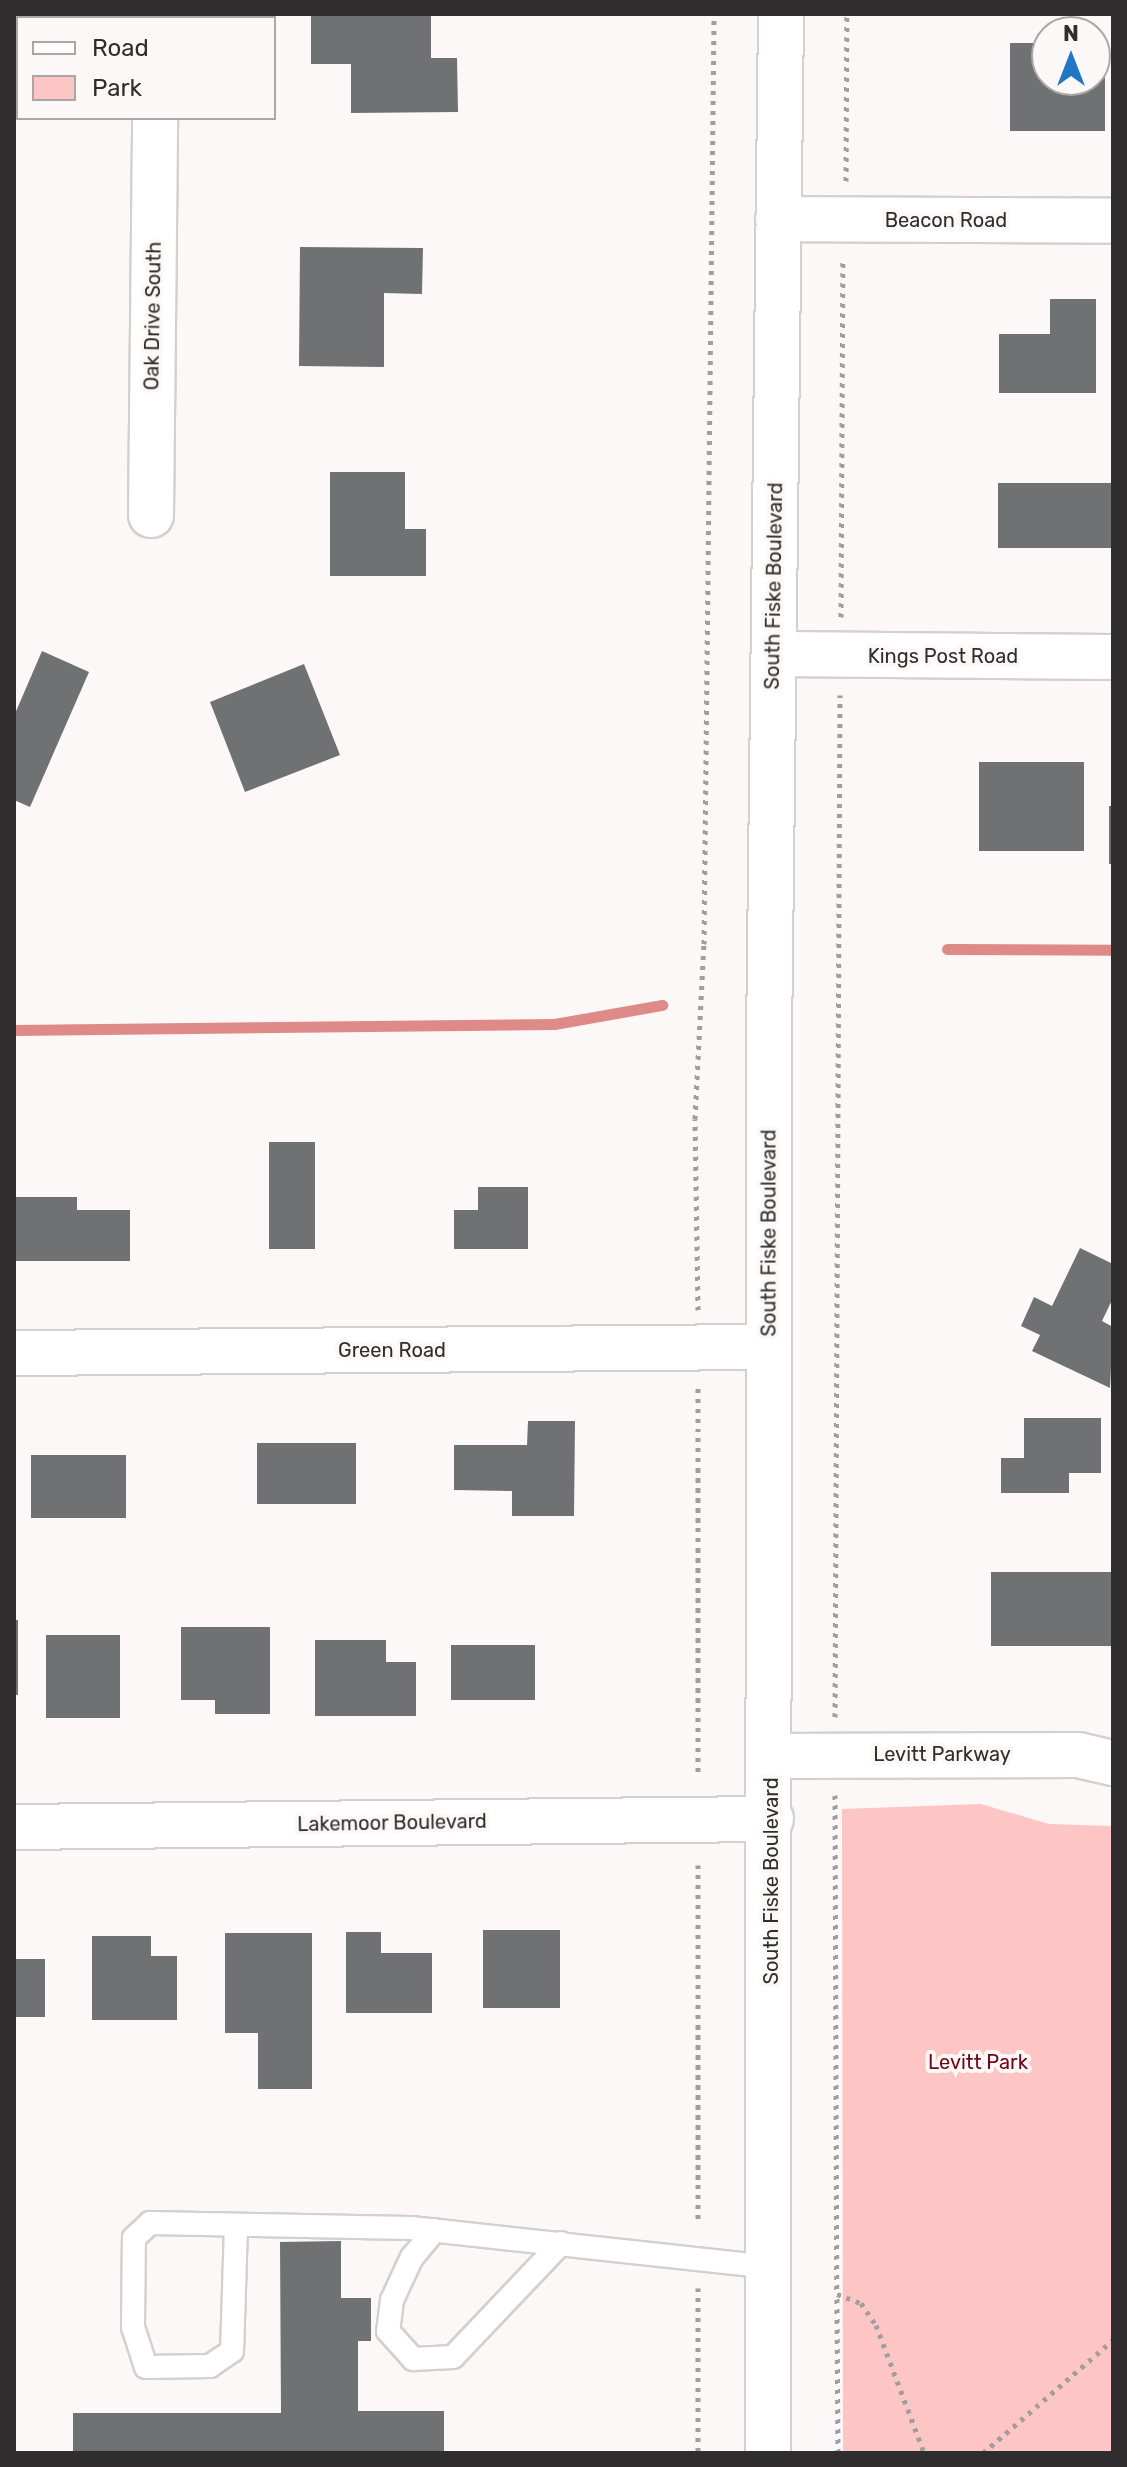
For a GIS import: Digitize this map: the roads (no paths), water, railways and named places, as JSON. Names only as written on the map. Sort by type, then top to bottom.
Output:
[{"type":"street","name":"South Fiske Boulevard","points":[[768,2453],[771,1819],[769,1347],[781,14]]},
{"type":"street","name":"Oak Drive South","points":[[151,515],[155,120]]},
{"type":"street","name":"Beacon Road","points":[[778,219],[1113,221]]},
{"type":"street","name":"Kings Post Road","points":[[774,654],[1113,657]]},
{"type":"street","name":"Green Road","points":[[14,1353],[769,1347]]},
{"type":"street","name":"Levitt Parkway","points":[[771,1756],[1078,1755],[1113,1763]]},
{"type":"street","name":"Lakemoor Boulevard","points":[[14,1827],[771,1819]]},
{"type":"lane","points":[[236,2226],[232,2351],[210,2366],[146,2367],[133,2327],[134,2238],[150,2223],[435,2230],[769,2267]]},
{"type":"lane","points":[[435,2230],[412,2257],[392,2300],[388,2331],[413,2359],[453,2357],[561,2243]]},
{"type":"waterway","points":[[947,949],[1113,950]]},
{"type":"waterway","points":[[14,1030],[554,1024],[662,1005]]},
{"type":"park label","name":"Levitt Park","points":[[978,2062]]}]
